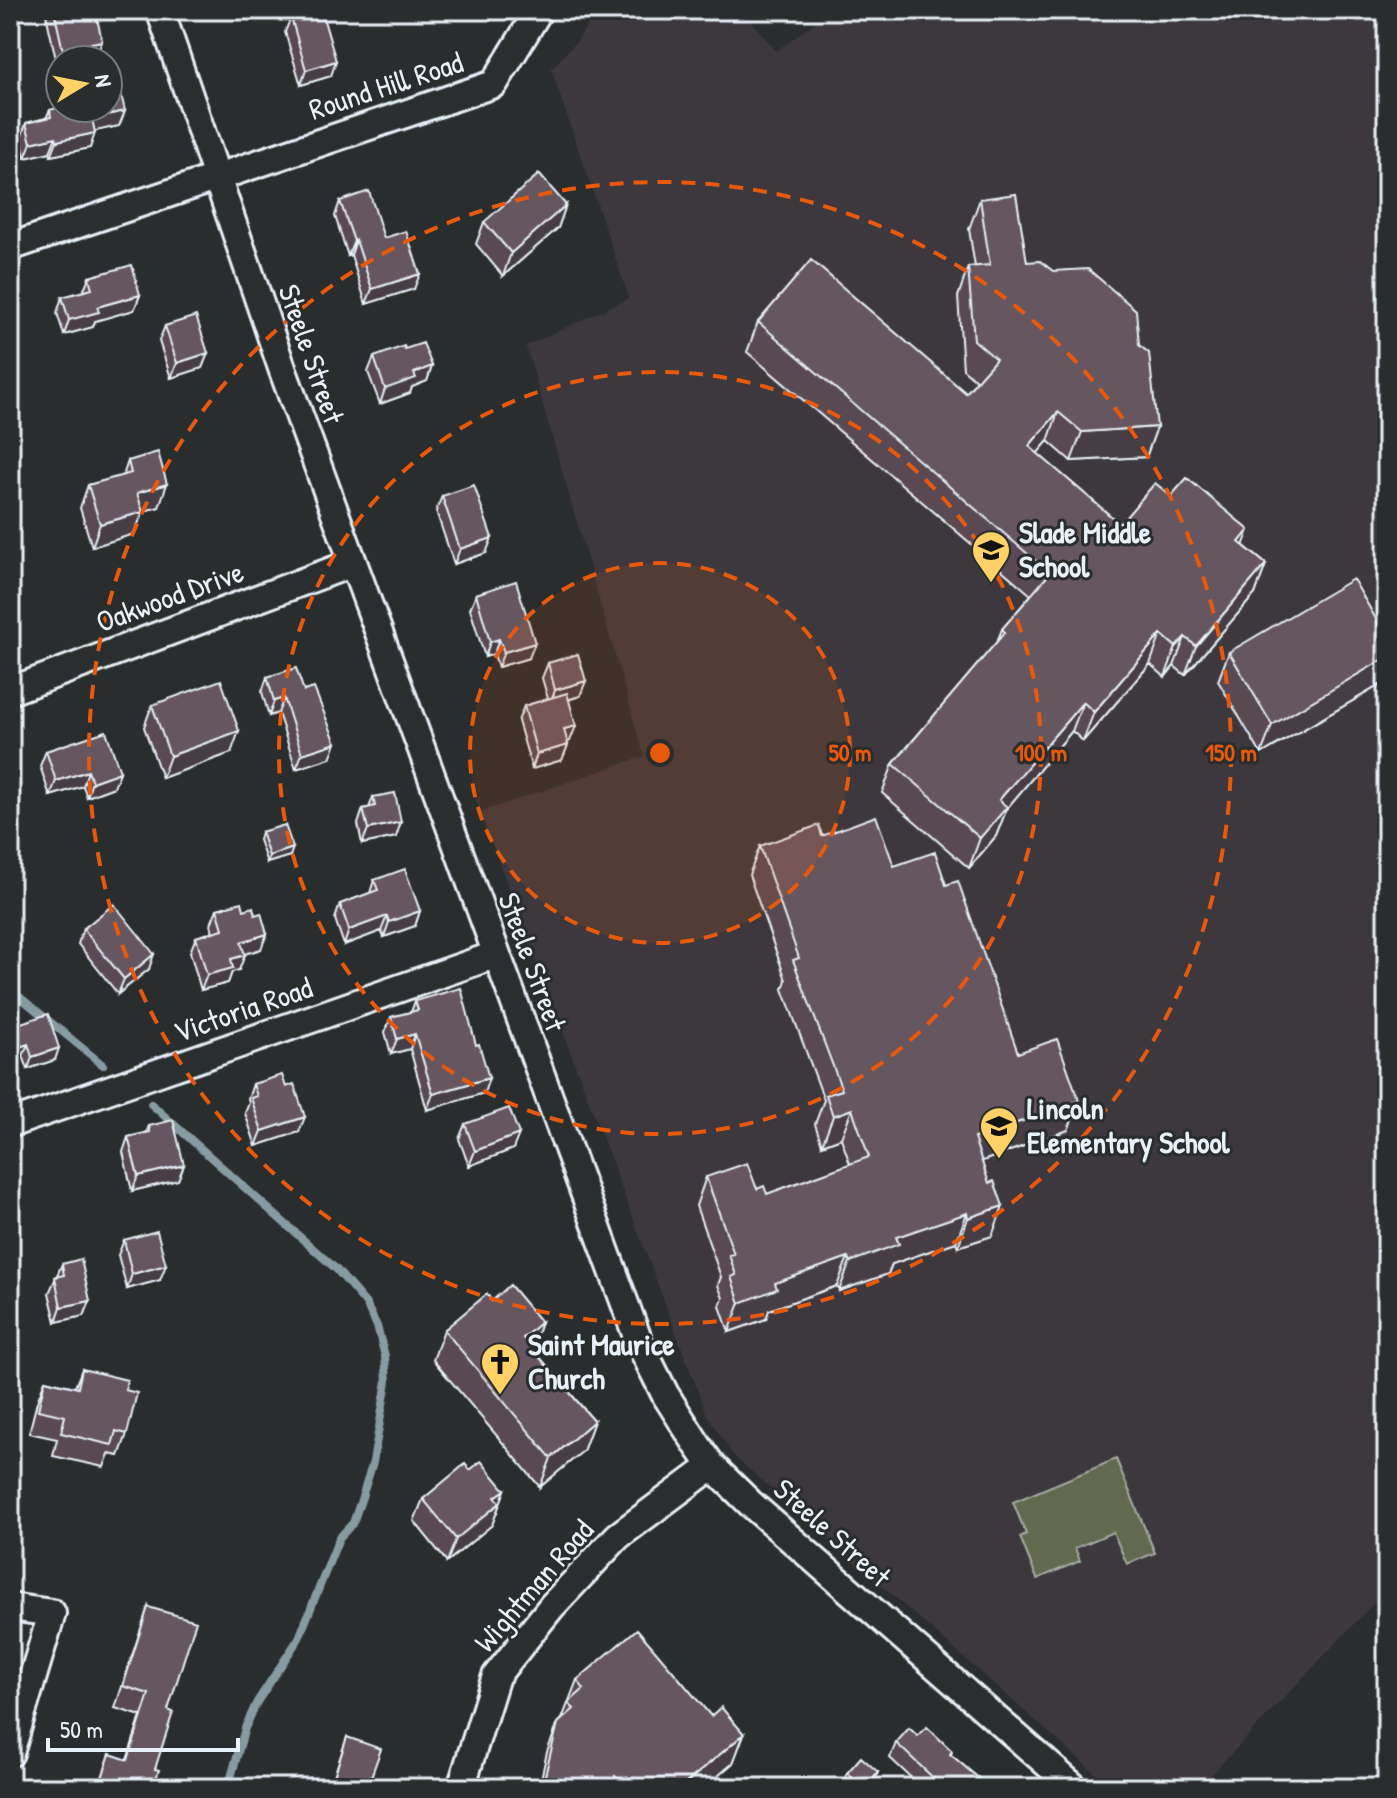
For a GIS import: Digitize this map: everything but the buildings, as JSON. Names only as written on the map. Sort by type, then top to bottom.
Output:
[{"type":"street","name":"Steele Street","points":[[160,10],[283,371],[639,1342],[680,1420],[712,1466],[763,1515],[1075,1788]]},
{"type":"street","name":"Round Hill Road","points":[[10,247],[494,84],[539,10]]},
{"type":"street","name":"Oakwood Drive","points":[[10,691],[353,563]]},
{"type":"street","name":"Victoria Road","points":[[10,1124],[495,955]]},
{"type":"street","name":"Wightman Road","points":[[461,1788],[496,1676],[552,1606],[618,1536],[712,1466]]},
{"type":"street","points":[[10,1607],[52,1613],[10,1753]]},
{"type":"shaded area","points":[[597,10],[742,10],[776,51],[832,10],[1387,10],[1387,1589],[1199,1788],[1112,1788],[733,1455],[707,1415],[480,812],[644,756],[526,346],[629,298],[551,69],[578,40]]},
{"type":"green space","points":[[1116,1459],[1155,1553],[1127,1564],[1113,1532],[1075,1548],[1080,1561],[1037,1579],[1020,1537],[1026,1534],[1013,1502]]},
{"type":"waterway","points":[[10,989],[103,1065]]},
{"type":"waterway","points":[[151,1104],[336,1269],[366,1304],[377,1326],[385,1356],[387,1381],[373,1462],[353,1523],[339,1538],[299,1638],[257,1702],[245,1728],[228,1788]]},
{"type":"place","name":"Slade Middle School","points":[[991,584]]},
{"type":"place","name":"Lincoln Elementary School","points":[[999,1160]]},
{"type":"place","name":"Saint Maurice Church","points":[[500,1396]]}]
